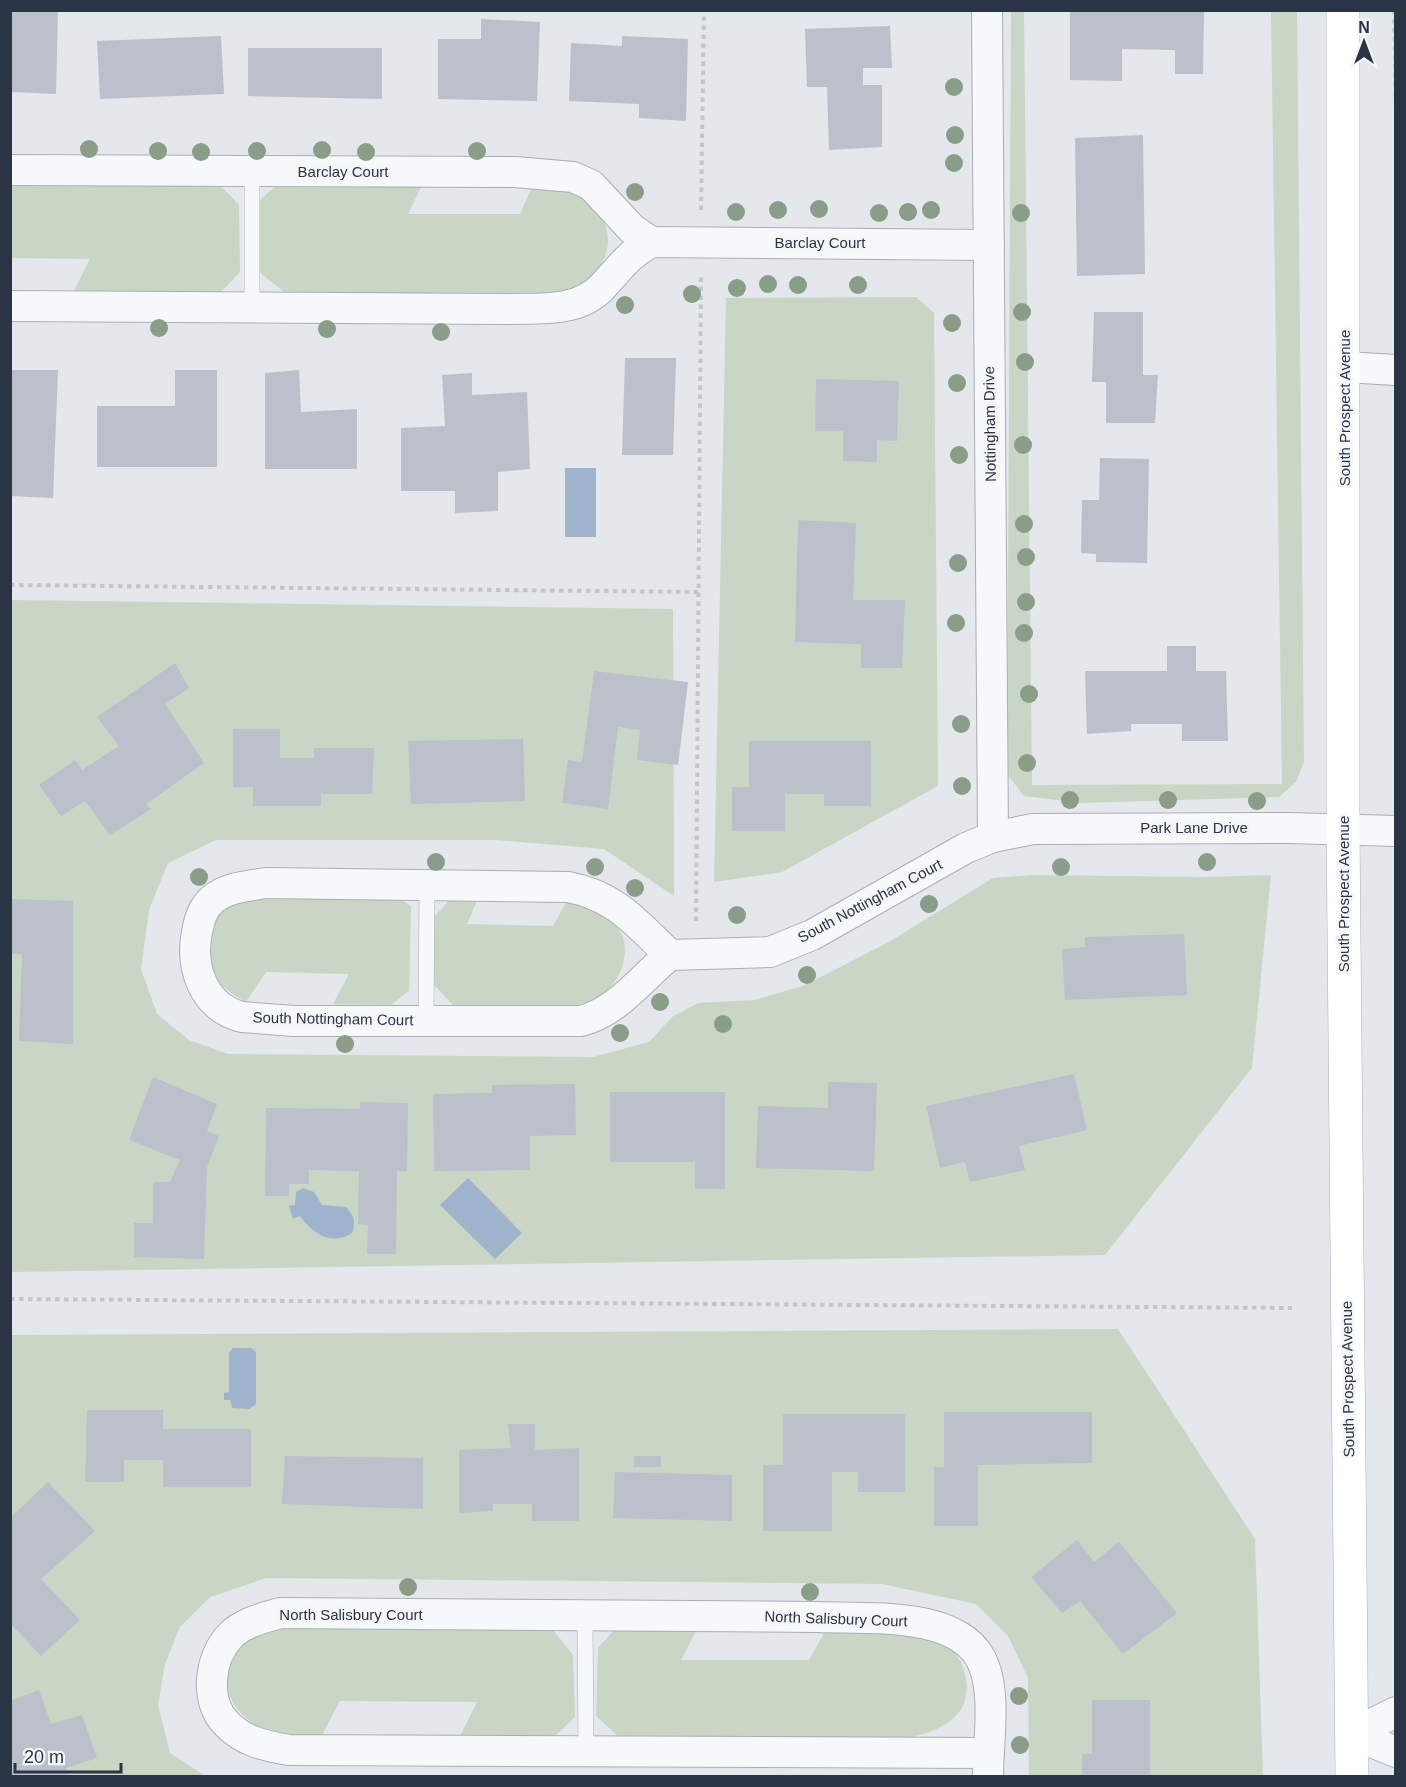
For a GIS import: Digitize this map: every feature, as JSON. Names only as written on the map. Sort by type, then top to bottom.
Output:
[{"type":"main road","name":"South Prospect Avenue","points":[[1343,10],[1345,367],[1343,829],[1352,1776]]},
{"type":"street","name":"Nottingham Drive","points":[[987,10],[993,837]]},
{"type":"street","name":"Barclay Court","points":[[10,170],[515,172],[573,177],[591,185],[632,229],[651,242],[988,245]]},
{"type":"street","points":[[10,306],[506,309],[563,307],[580,302],[602,288],[629,255],[651,242]]},
{"type":"street","points":[[1345,367],[1395,370]]},
{"type":"street","name":"Park Lane Drive","points":[[993,837],[1045,828],[1395,831]]},
{"type":"street","name":"South Nottingham Court","points":[[670,955],[614,903],[593,891],[568,887],[266,883],[230,889],[212,900],[200,916],[193,951],[196,970],[206,992],[235,1015],[294,1021],[581,1021],[597,1017],[625,998],[670,955],[770,952],[812,935],[966,848],[993,837]]},
{"type":"street","name":"North Salisbury Court","points":[[279,1613],[818,1617],[906,1620],[944,1628],[969,1641],[984,1666],[990,1705],[988,1765],[585,1750],[290,1750],[261,1745],[247,1739],[226,1724],[213,1702],[211,1679],[219,1653],[231,1635],[256,1620],[279,1613]]},
{"type":"street","points":[[1352,1734],[1395,1712]]},
{"type":"street","points":[[1352,1734],[1395,1752]]},
{"type":"lane","points":[[252,172],[252,306]]},
{"type":"lane","points":[[426,1021],[427,886]]},
{"type":"lane","points":[[585,1617],[585,1750]]},
{"type":"path","points":[[701,216],[704,10]]},
{"type":"path","points":[[1394,10],[1395,112]]},
{"type":"path","points":[[696,931],[701,266]]},
{"type":"path","points":[[10,585],[698,592]]},
{"type":"path","points":[[10,1299],[1292,1308]]},
{"type":"green space","points":[[1011,11],[1024,11],[1032,785],[1282,784],[1271,11],[1297,11],[1304,762],[1296,782],[1279,797],[1082,803],[1024,796],[1007,774]]},
{"type":"green space","points":[[11,178],[214,179],[239,205],[240,272],[218,295],[74,291],[90,259],[11,258]]},
{"type":"green space","points":[[282,180],[424,181],[408,214],[520,214],[534,182],[563,183],[577,190],[598,211],[608,240],[606,254],[599,268],[589,279],[576,288],[559,295],[288,295],[259,272],[258,202]]},
{"type":"green space","points":[[916,297],[934,313],[938,786],[782,872],[714,882],[726,298]]},
{"type":"green space","points":[[10,600],[673,609],[674,896],[604,849],[495,840],[216,840],[168,863],[149,910],[141,969],[157,1014],[189,1040],[228,1054],[593,1057],[649,1042],[672,1017],[698,1003],[754,1000],[803,986],[887,943],[993,878],[1032,875],[1206,877],[1271,875],[1252,1068],[1105,1255],[11,1272]]},
{"type":"green space","points":[[243,893],[394,893],[411,907],[409,991],[391,1005],[333,1004],[349,974],[266,972],[246,1002],[221,985],[209,967],[207,958],[211,917]]},
{"type":"green space","points":[[453,896],[479,896],[467,924],[553,926],[569,897],[589,898],[618,927],[625,945],[622,967],[606,992],[582,1004],[553,1007],[454,1006],[433,984],[432,919]]},
{"type":"green space","points":[[1118,1329],[1255,1539],[1263,1776],[1029,1776],[1028,1678],[1008,1636],[976,1604],[882,1584],[266,1578],[210,1597],[180,1627],[165,1664],[158,1705],[170,1753],[205,1776],[11,1776],[10,1335]]},
{"type":"green space","points":[[619,1625],[699,1626],[681,1660],[809,1660],[828,1626],[873,1626],[918,1631],[946,1643],[954,1651],[964,1670],[967,1686],[965,1700],[960,1711],[942,1727],[901,1740],[619,1737],[596,1716],[598,1648]]},
{"type":"green space","points":[[550,1626],[573,1655],[575,1717],[553,1738],[459,1738],[477,1702],[340,1701],[321,1737],[283,1734],[269,1731],[252,1723],[236,1707],[227,1688],[227,1666],[234,1650],[267,1627]]},
{"type":"water","points":[[565,468],[596,468],[596,537],[565,537]]},
{"type":"water","points":[[468,1178],[522,1233],[495,1259],[440,1205]]},
{"type":"water","points":[[303,1188],[314,1192],[322,1205],[346,1207],[354,1219],[352,1233],[344,1237],[330,1238],[317,1233],[300,1216],[293,1219],[289,1206],[295,1205],[296,1192]]},
{"type":"water","points":[[233,1348],[251,1348],[256,1352],[256,1404],[249,1409],[232,1408],[230,1400],[224,1400],[224,1393],[229,1392],[229,1353]]},
{"type":"building","points":[[10,10],[58,10],[56,94],[10,92]]},
{"type":"building","points":[[1070,10],[1204,10],[1203,74],[1175,74],[1175,50],[1122,49],[1122,81],[1070,80]]},
{"type":"building","points":[[481,19],[540,22],[537,101],[438,99],[438,39],[481,39]]},
{"type":"building","points":[[890,26],[892,68],[863,68],[863,85],[882,85],[882,147],[829,150],[827,87],[807,87],[805,29]]},
{"type":"building","points":[[221,36],[224,94],[100,99],[97,41]]},
{"type":"building","points":[[622,36],[688,39],[686,121],[639,118],[639,104],[569,101],[571,43],[622,46]]},
{"type":"building","points":[[248,48],[382,48],[382,99],[248,96]]},
{"type":"building","points":[[1143,135],[1145,274],[1077,276],[1075,138]]},
{"type":"building","points":[[1094,312],[1143,312],[1143,375],[1158,375],[1155,423],[1106,423],[1106,382],[1092,382]]},
{"type":"building","points":[[625,358],[676,358],[673,455],[622,455]]},
{"type":"building","points":[[10,370],[58,370],[53,498],[10,496]]},
{"type":"building","points":[[175,370],[217,370],[217,467],[97,467],[97,406],[175,406]]},
{"type":"building","points":[[299,370],[301,412],[357,409],[357,469],[265,469],[265,373]]},
{"type":"building","points":[[472,373],[472,395],[527,392],[530,469],[498,472],[498,511],[455,513],[455,491],[401,491],[401,428],[445,426],[442,375]]},
{"type":"building","points":[[816,379],[899,381],[897,441],[877,440],[877,462],[843,461],[843,431],[815,431]]},
{"type":"building","points":[[1100,458],[1149,459],[1147,563],[1096,562],[1096,554],[1081,553],[1082,500],[1099,500]]},
{"type":"building","points":[[798,520],[856,523],[853,600],[905,600],[902,668],[861,668],[861,644],[795,642]]},
{"type":"building","points":[[1167,646],[1196,646],[1196,671],[1226,671],[1228,741],[1182,741],[1182,724],[1131,724],[1131,731],[1087,734],[1085,671],[1167,671]]},
{"type":"building","points":[[175,663],[189,688],[165,704],[204,763],[146,804],[151,809],[110,835],[85,801],[61,816],[39,785],[75,760],[82,770],[119,746],[97,717]]},
{"type":"building","points":[[594,671],[688,682],[678,765],[637,760],[640,730],[618,727],[608,809],[562,803],[568,760],[582,762]]},
{"type":"building","points":[[233,729],[280,729],[280,758],[314,758],[314,748],[374,748],[372,794],[321,794],[321,806],[253,806],[253,787],[233,787]]},
{"type":"building","points":[[523,739],[525,801],[411,804],[408,741]]},
{"type":"building","points":[[749,741],[871,741],[871,806],[824,806],[824,794],[785,794],[785,831],[732,831],[732,787],[749,787]]},
{"type":"building","points":[[10,899],[73,901],[73,1044],[19,1041],[22,954],[10,954]]},
{"type":"building","points":[[1184,934],[1187,995],[1065,1000],[1062,949],[1085,947],[1085,937]]},
{"type":"building","points":[[1074,1074],[1087,1130],[1019,1146],[1025,1170],[970,1182],[965,1162],[940,1168],[926,1106]]},
{"type":"building","points":[[153,1077],[217,1104],[207,1131],[219,1136],[207,1167],[204,1259],[134,1257],[134,1223],[153,1223],[153,1182],[170,1182],[180,1160],[129,1140]]},
{"type":"building","points":[[828,1082],[877,1083],[874,1171],[756,1168],[758,1106],[828,1108]]},
{"type":"building","points":[[575,1084],[576,1135],[530,1136],[530,1170],[434,1171],[433,1094],[492,1093],[492,1085]]},
{"type":"building","points":[[610,1092],[725,1092],[725,1189],[695,1189],[695,1162],[610,1162]]},
{"type":"building","points":[[360,1102],[408,1103],[407,1171],[397,1171],[396,1254],[367,1254],[368,1225],[358,1224],[359,1171],[309,1170],[309,1184],[289,1184],[289,1196],[265,1196],[266,1108],[360,1109]]},
{"type":"building","points":[[87,1410],[163,1410],[163,1429],[251,1429],[251,1487],[163,1487],[163,1460],[124,1460],[124,1482],[85,1482]]},
{"type":"building","points":[[944,1412],[1092,1412],[1092,1463],[978,1465],[978,1526],[934,1526],[934,1467],[944,1467]]},
{"type":"building","points":[[783,1414],[905,1414],[905,1492],[858,1492],[858,1472],[832,1472],[832,1531],[763,1531],[763,1465],[783,1465]]},
{"type":"building","points":[[508,1424],[535,1424],[535,1450],[579,1448],[579,1521],[532,1521],[532,1504],[493,1504],[493,1511],[459,1513],[459,1450],[511,1448]]},
{"type":"building","points":[[285,1456],[423,1458],[423,1509],[282,1504]]},
{"type":"building","points":[[634,1456],[661,1456],[661,1467],[634,1467]]},
{"type":"building","points":[[615,1472],[732,1475],[732,1521],[613,1518]]},
{"type":"building","points":[[48,1482],[95,1531],[41,1579],[80,1620],[41,1656],[10,1623],[10,1518]]},
{"type":"building","points":[[1077,1540],[1094,1562],[1119,1542],[1177,1613],[1123,1654],[1080,1601],[1062,1613],[1031,1577]]},
{"type":"building","points":[[39,1690],[51,1724],[82,1715],[97,1758],[66,1768],[68,1776],[10,1776],[10,1701]]},
{"type":"building","points":[[1092,1700],[1150,1700],[1150,1776],[1082,1776],[1082,1754],[1092,1754]]}]
